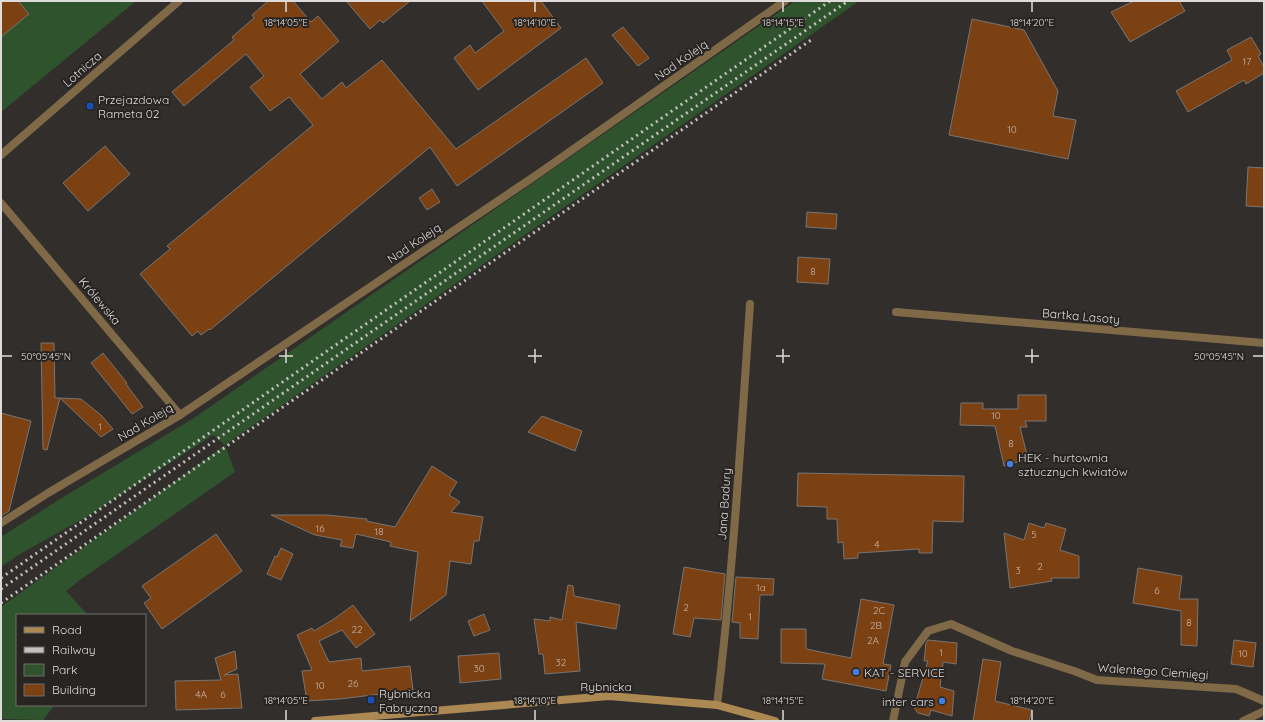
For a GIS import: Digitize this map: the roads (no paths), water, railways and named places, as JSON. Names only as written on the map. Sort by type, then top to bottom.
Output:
[{"type":"street","name":"Lotnicza","points":[[1,155],[179,1]]},
{"type":"street","name":"Nad Koleją","points":[[1,523],[48,493],[180,415],[535,176],[785,1]]},
{"type":"street","name":"Królewska","points":[[1,203],[180,415]]},
{"type":"street","name":"Jana Badury","points":[[717,705],[726,633],[750,304]]},
{"type":"street","name":"Bartka Lasoty","points":[[896,312],[1264,343]]},
{"type":"street","name":"Walentego Ciemięgi","points":[[893,721],[905,662],[928,631],[951,624],[1012,651],[1097,680],[1236,689],[1264,701]]},
{"type":"street","name":"Rybnicka","points":[[315,721],[609,696],[717,705],[775,721]]},
{"type":"street","points":[[1243,721],[1264,711]]},
{"type":"railway","points":[[1,578],[830,1]]},
{"type":"railway","points":[[1,589],[848,1]]},
{"type":"railway","points":[[1,603],[811,40]]},
{"type":"place","name":"Przejazdowa Rameta 02","points":[[90,106]]},
{"type":"place","name":"HEK - hurtownia sztucznych kwiatów","points":[[1010,464]]},
{"type":"place","name":"KAT - SERVICE","points":[[856,672]]},
{"type":"place","name":"Rybnicka Fabryczna","points":[[371,700]]},
{"type":"place","name":"inter cars","points":[[942,701]]}]
